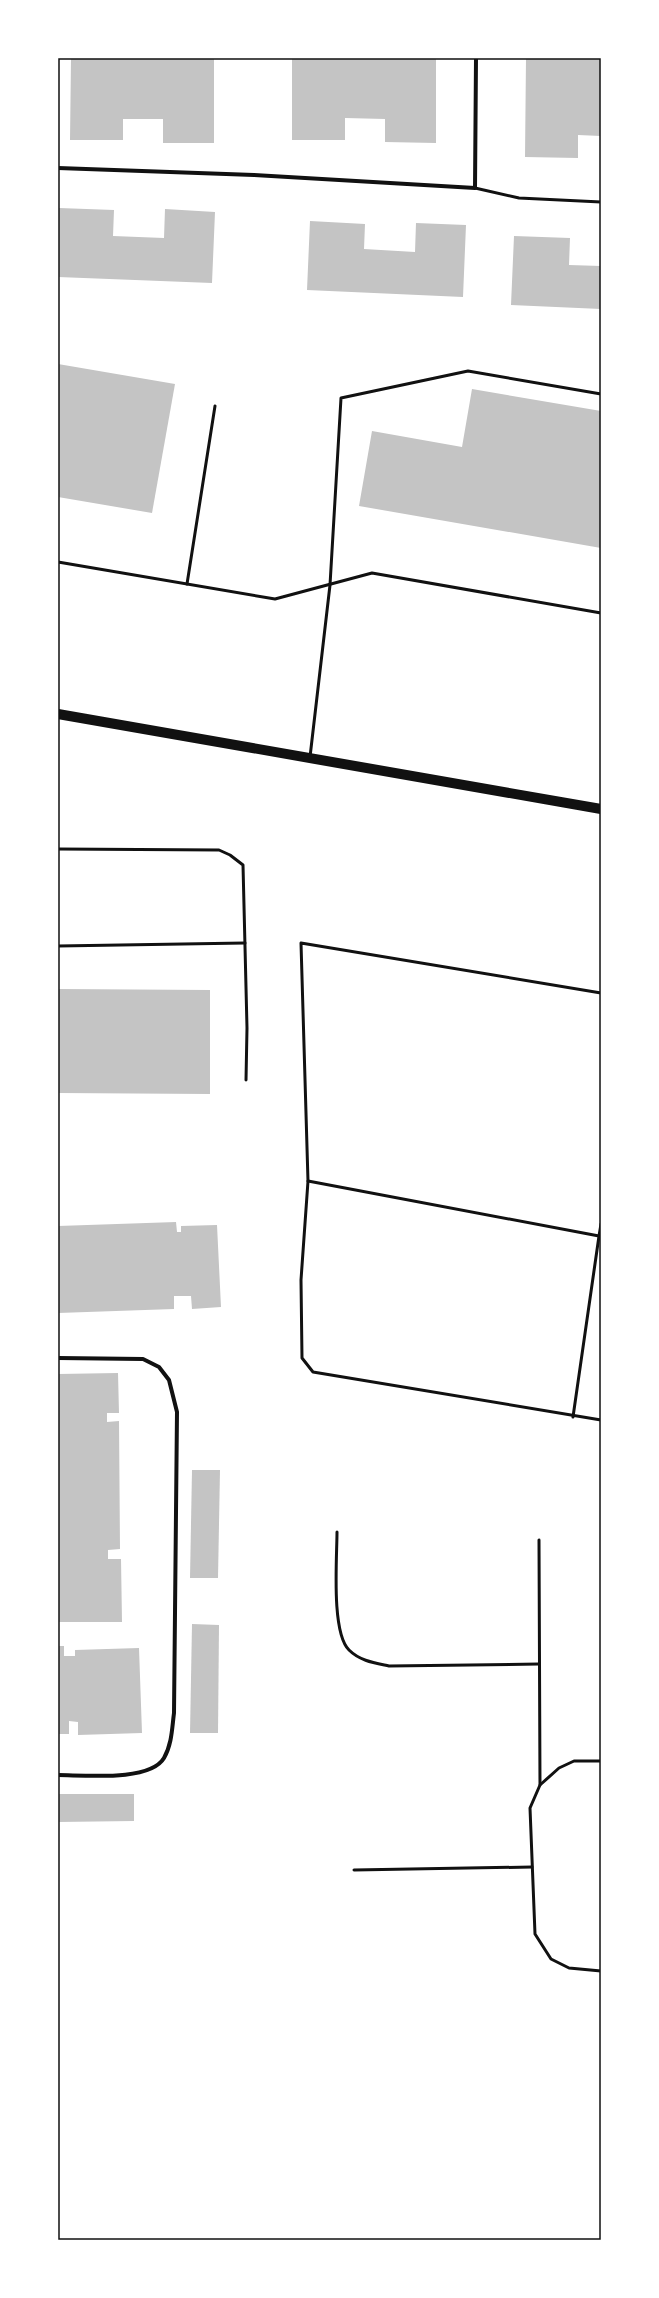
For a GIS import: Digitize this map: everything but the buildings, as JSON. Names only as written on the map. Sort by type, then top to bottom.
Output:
[{"type":"main road","points":[[58,714],[601,809]]},
{"type":"street","points":[[58,168],[254,175],[475,188],[476,58]]},
{"type":"street","points":[[58,1358],[143,1359],[159,1367],[169,1380],[177,1412],[174,1713],[170,1745],[164,1759],[150,1770],[126,1775],[58,1775]]},
{"type":"lane","points":[[475,188],[519,198],[601,202]]},
{"type":"lane","points":[[310,759],[330,585],[341,398],[468,371],[601,394]]},
{"type":"lane","points":[[187,584],[215,406]]},
{"type":"lane","points":[[58,562],[275,599],[372,573],[601,613]]},
{"type":"lane","points":[[58,849],[219,850],[230,855],[243,865],[246,1080]]},
{"type":"lane","points":[[58,946],[245,943]]},
{"type":"lane","points":[[601,993],[301,943],[308,1181],[301,1280],[302,1358],[313,1372],[573,1417],[601,1420]]},
{"type":"lane","points":[[308,1181],[600,1237]]},
{"type":"lane","points":[[573,1417],[601,1224]]},
{"type":"lane","points":[[337,1532],[336,1608],[339,1630],[349,1650],[367,1662],[389,1666],[539,1664]]},
{"type":"lane","points":[[539,1540],[540,1785],[530,1808],[535,1934],[551,1959],[568,1968],[601,1971]]},
{"type":"lane","points":[[540,1785],[559,1768],[574,1761],[601,1760]]},
{"type":"lane","points":[[354,1870],[532,1867]]}]
